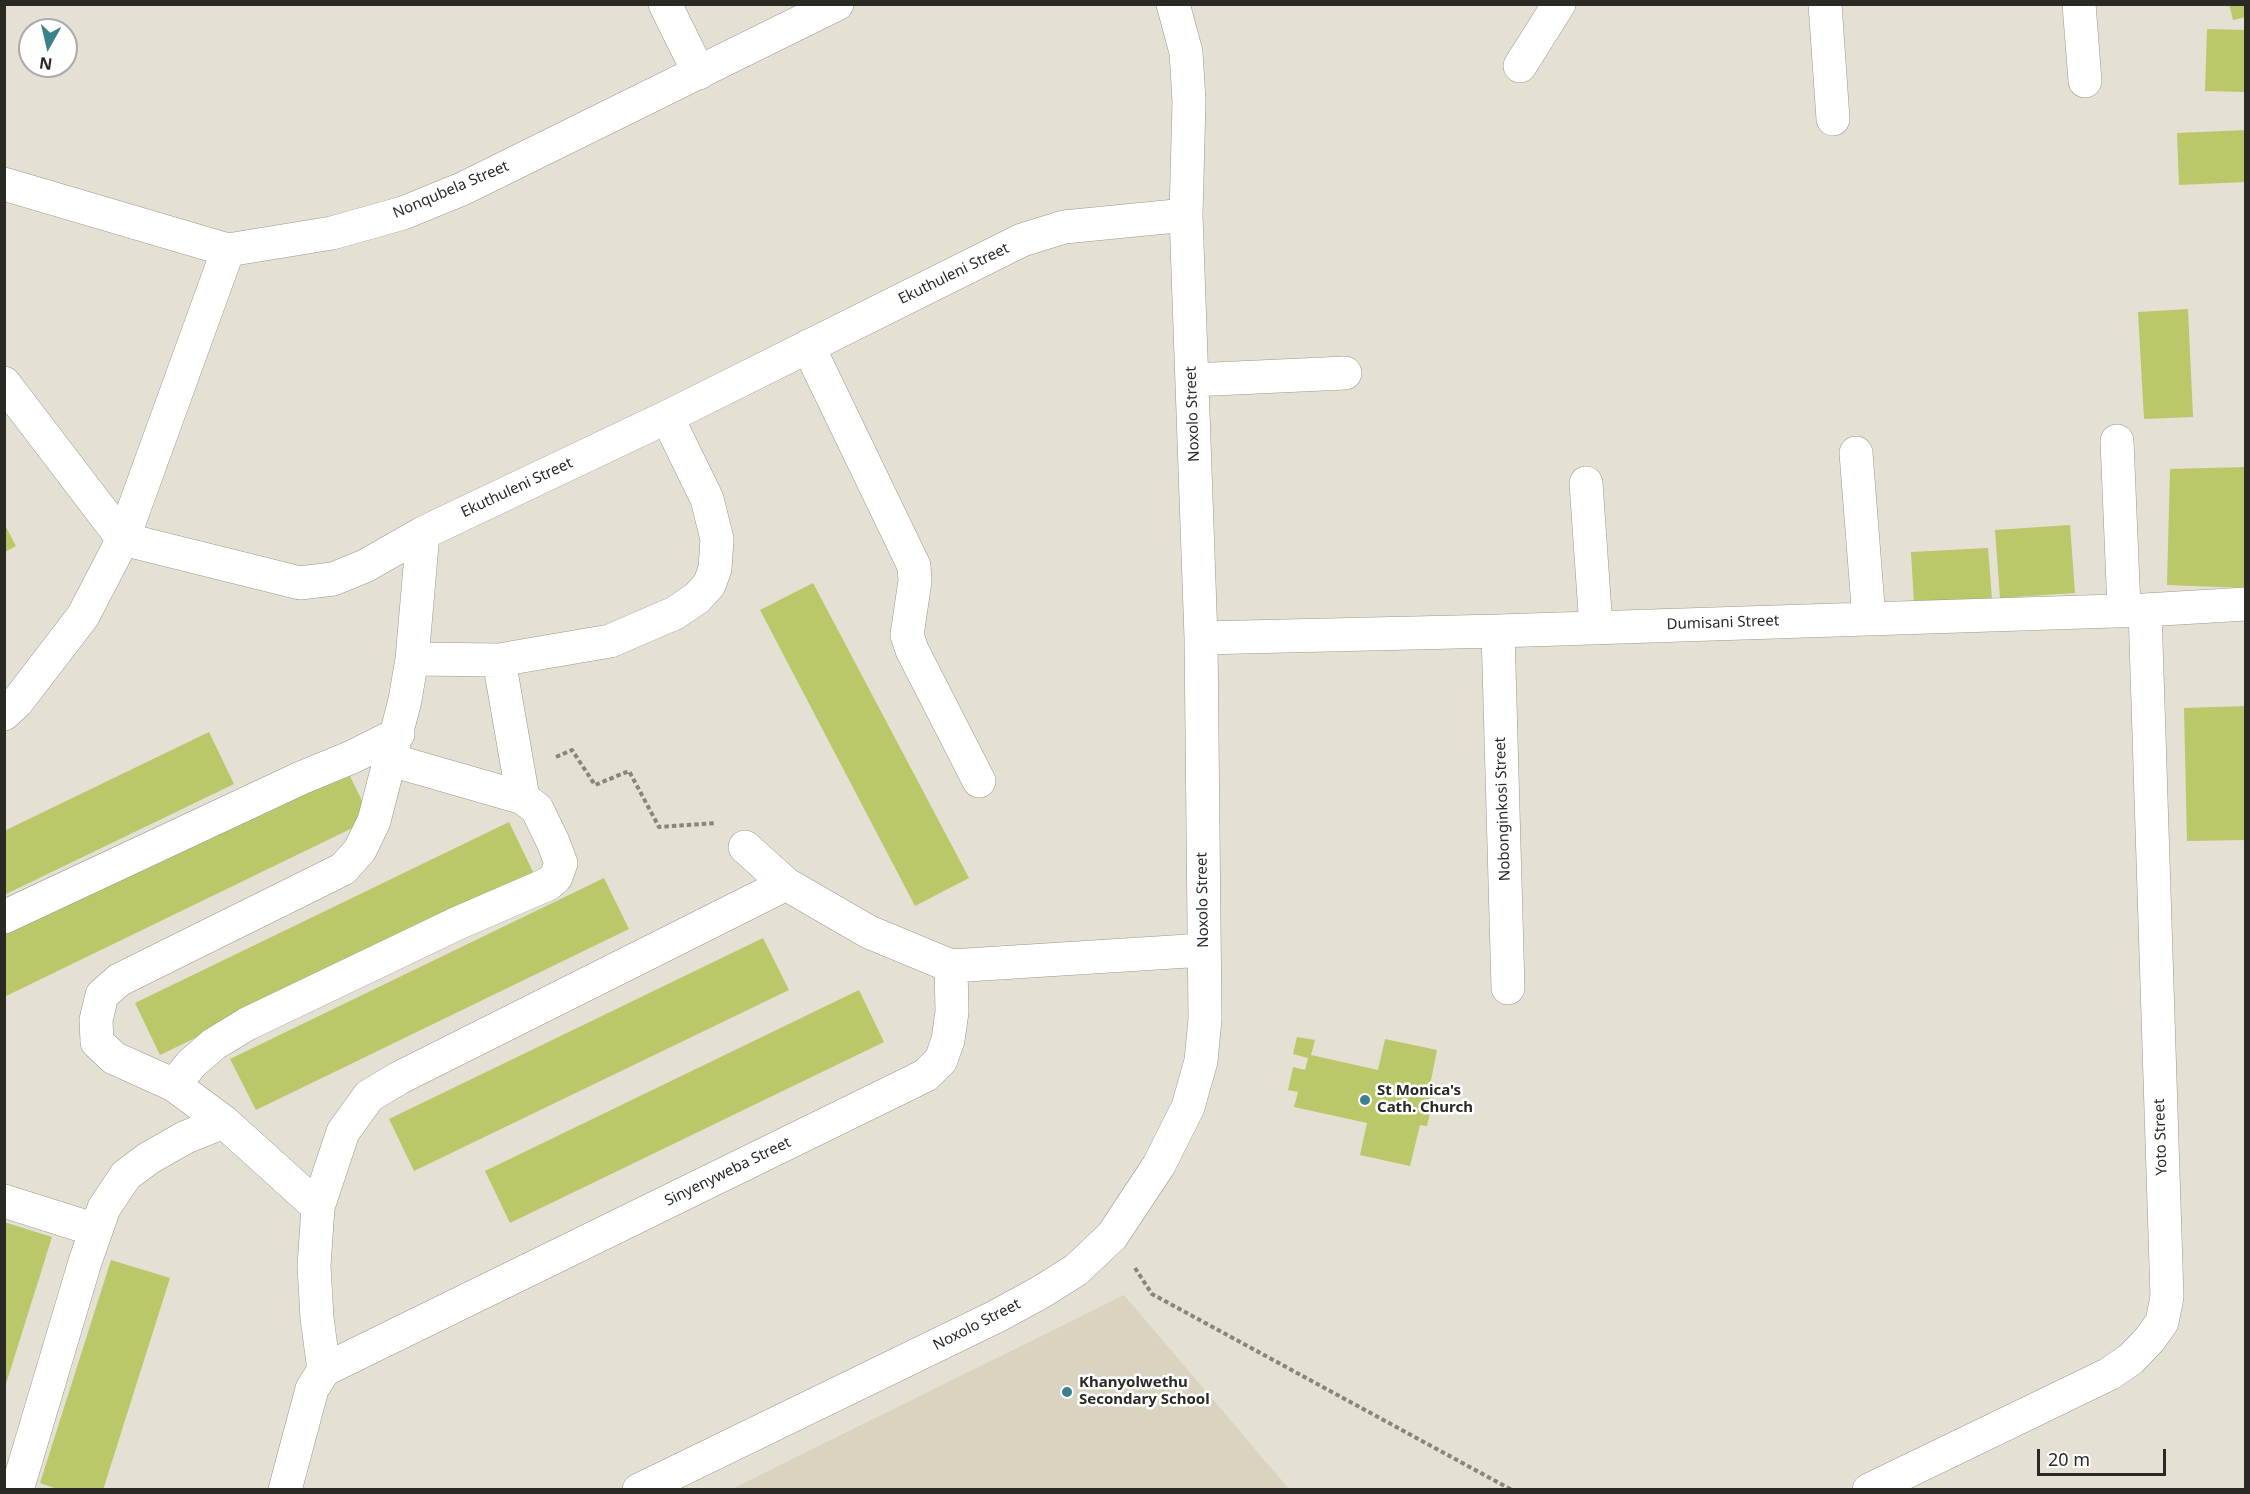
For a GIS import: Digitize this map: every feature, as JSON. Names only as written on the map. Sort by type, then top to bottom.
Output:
[{"type":"street","points":[[665,4],[699,73]]},
{"type":"street","name":"Nonqubela Street","points":[[4,184],[228,250],[332,233],[404,213],[462,189],[837,4]]},
{"type":"street","name":"Noxolo Street","points":[[639,1490],[998,1316],[1076,1270],[1112,1236],[1159,1165],[1188,1107],[1200,1061],[1205,1019],[1201,638],[1186,214],[1189,101],[1186,52],[1173,4]]},
{"type":"street","points":[[1520,66],[1559,4]]},
{"type":"street","points":[[1825,4],[1833,119]]},
{"type":"street","points":[[2079,4],[2085,81]]},
{"type":"street","name":"Ekuthuleni Street","points":[[123,539],[300,583],[333,579],[365,566],[423,532],[666,417],[1022,240],[1064,227],[1186,214]]},
{"type":"street","points":[[8,701],[83,616],[123,539],[228,250]]},
{"type":"street","points":[[808,346],[914,566],[915,581],[907,635],[912,650],[979,781]]},
{"type":"street","points":[[1192,380],[1345,373]]},
{"type":"street","points":[[4,384],[123,539]]},
{"type":"street","points":[[412,659],[499,660],[610,640],[675,613],[697,598],[709,585],[715,568],[717,539],[707,499],[666,417]]},
{"type":"street","name":"Yoto Street","points":[[1869,1490],[2109,1374],[2131,1359],[2150,1340],[2162,1322],[2166,1297],[2134,609],[2117,441]]},
{"type":"street","points":[[1856,453],[1869,619]]},
{"type":"street","points":[[1586,483],[1596,627]]},
{"type":"street","points":[[318,1207],[224,1122],[174,1085],[114,1058],[98,1042],[96,1020],[102,995],[119,980],[343,869],[360,850],[374,822],[394,747],[412,659],[423,532]]},
{"type":"street","name":"Dumisani Street","points":[[1201,638],[1869,619],[2246,604]]},
{"type":"street","name":"Nobonginkosi Street","points":[[1498,631],[1508,988]]},
{"type":"street","points":[[174,1085],[192,1063],[214,1044],[247,1024],[458,923],[548,884],[556,878],[561,863],[537,809],[521,786],[499,660]]},
{"type":"street","points":[[4,917],[301,778],[352,757],[394,747],[521,786]]},
{"type":"street","points":[[745,847],[786,885],[869,932],[951,966],[1204,950]]},
{"type":"street","points":[[285,1490],[312,1389],[324,1370],[317,1318],[314,1266],[318,1207],[344,1132],[369,1096],[399,1078],[786,885]]},
{"type":"street","name":"Sinyenyweba Street","points":[[324,1370],[926,1075],[941,1060],[948,1040],[952,1012],[951,966]]},
{"type":"street","points":[[17,1490],[85,1262],[104,1208],[126,1175],[186,1137],[224,1122]]},
{"type":"street","points":[[4,1201],[96,1230]]},
{"type":"path","points":[[521,786],[572,750],[595,784],[629,771],[659,827],[729,822],[745,847]]},
{"type":"path","points":[[1112,1236],[1152,1294],[1512,1490]]},
{"type":"shaded area","name":"Khanyolwethu Secondary School","points":[[1124,1295],[1289,1489],[732,1489]]},
{"type":"building","points":[[2229,4],[2246,4],[2246,17],[2233,20]]},
{"type":"building","points":[[2207,29],[2246,30],[2246,92],[2205,91]]},
{"type":"building","points":[[2246,130],[2246,182],[2179,185],[2177,133]]},
{"type":"building","points":[[2188,309],[2193,417],[2144,419],[2138,312]]},
{"type":"building","points":[[2246,467],[2246,588],[2167,585],[2170,469]]},
{"type":"building","points":[[5,525],[16,546],[5,552]]},
{"type":"building","points":[[2070,525],[2075,593],[2000,598],[1995,530]]},
{"type":"building","points":[[1988,548],[1992,599],[1914,604],[1911,552]]},
{"type":"building","points":[[813,583],[969,878],[915,906],[760,610]]},
{"type":"building","points":[[2246,706],[2246,840],[2187,841],[2184,708]]},
{"type":"building","points":[[209,732],[234,784],[4,895],[4,831]]},
{"type":"building","points":[[346,768],[371,819],[4,997],[4,933]]},
{"type":"building","points":[[509,822],[534,874],[160,1055],[135,1003]]},
{"type":"building","points":[[604,878],[629,929],[256,1110],[230,1059]]},
{"type":"building","points":[[763,938],[789,990],[414,1171],[389,1119]]},
{"type":"building","points":[[859,990],[884,1042],[510,1223],[485,1171]]},
{"type":"building","name":"St Monica's Cath. Church","points":[[1297,1037],[1315,1040],[1311,1055],[1378,1070],[1385,1039],[1437,1050],[1429,1090],[1435,1091],[1427,1126],[1420,1125],[1410,1166],[1360,1155],[1367,1123],[1294,1107],[1298,1092],[1288,1090],[1293,1067],[1305,1070],[1308,1058],[1293,1054]]},
{"type":"building","points":[[4,1222],[52,1237],[5,1387],[4,1387]]},
{"type":"building","points":[[111,1260],[170,1278],[103,1490],[60,1490],[40,1483]]},
{"type":"place","name":"St Monica's Cath. Church","points":[[1365,1100]]},
{"type":"place","name":"Khanyolwethu Secondary School","points":[[1067,1392]]}]
